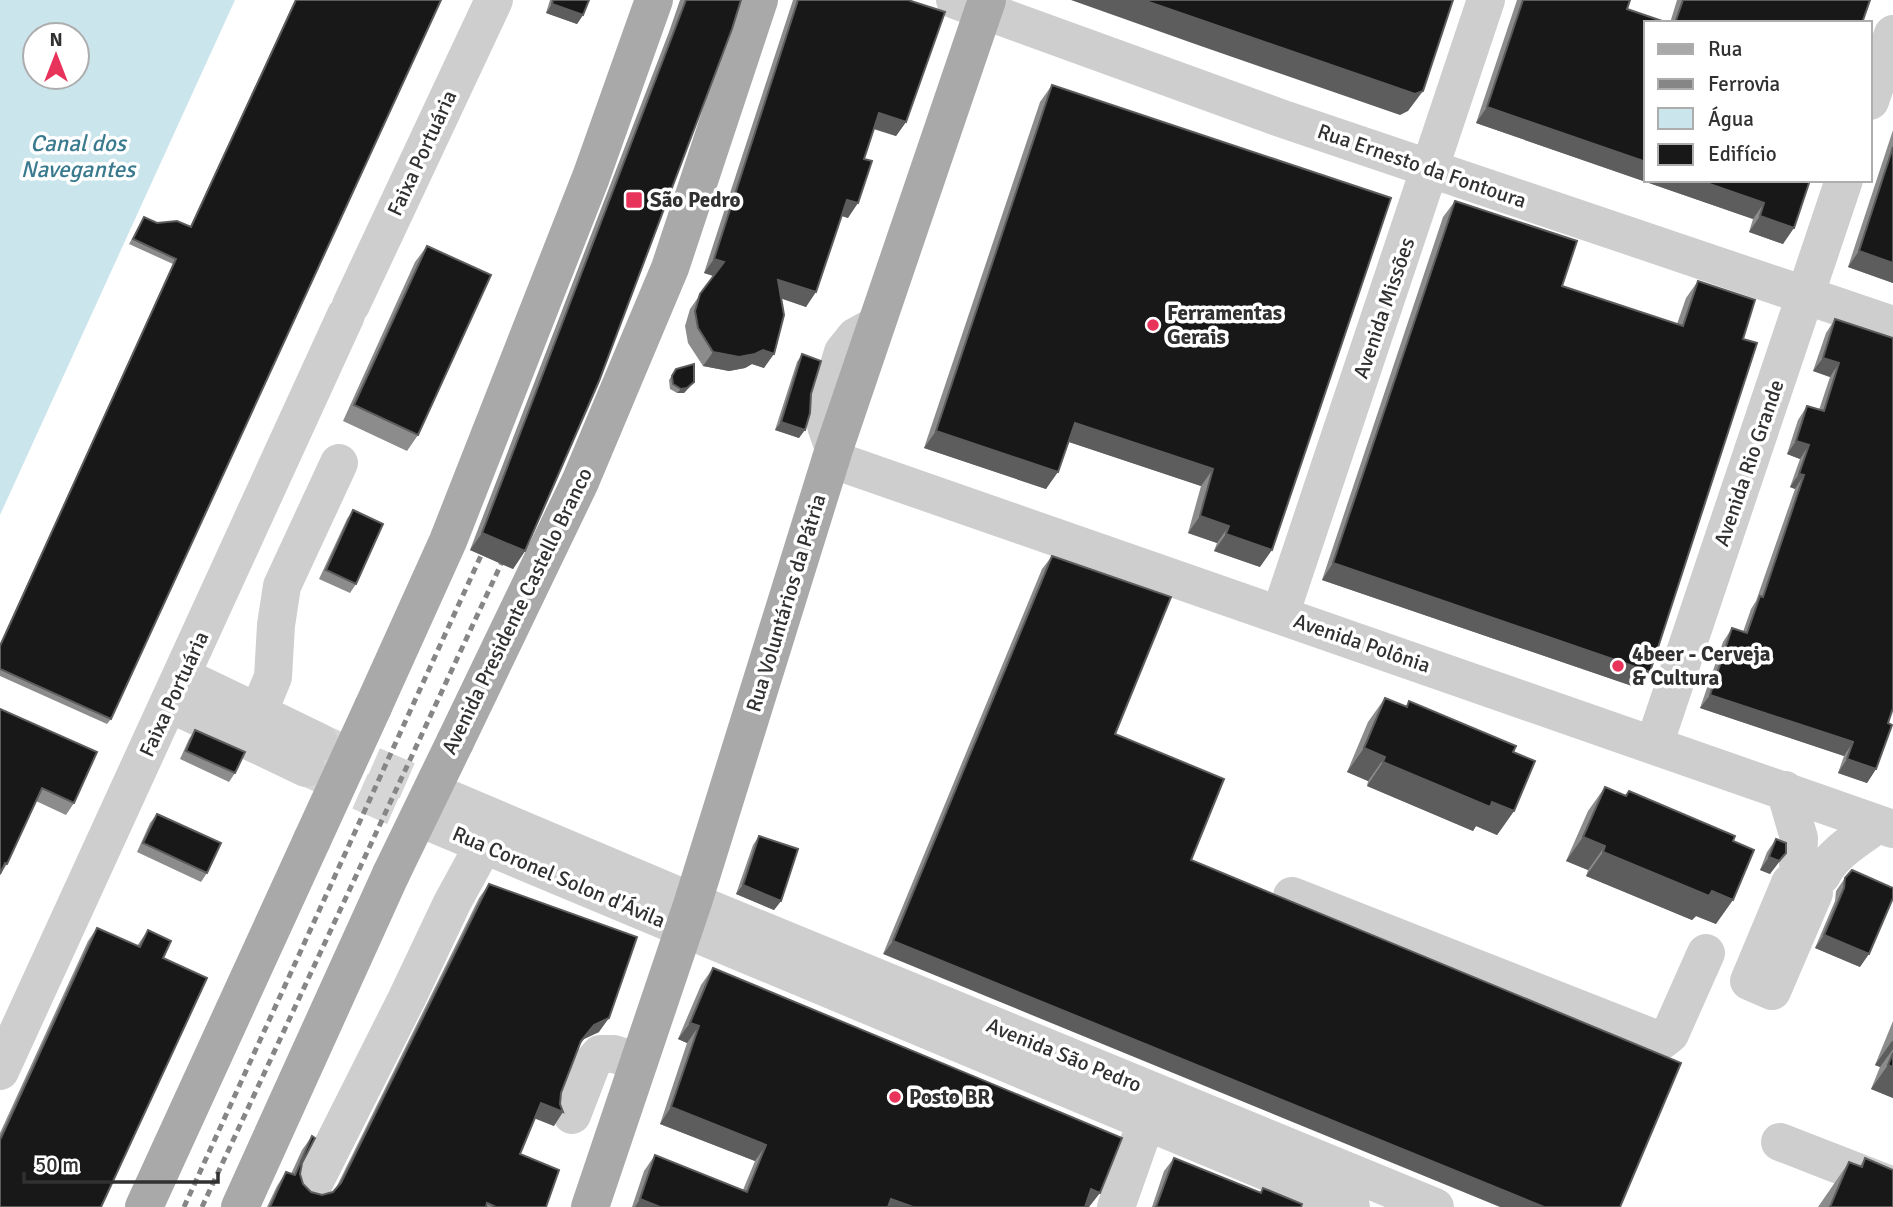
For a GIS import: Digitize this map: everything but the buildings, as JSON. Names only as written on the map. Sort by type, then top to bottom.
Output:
[{"type":"main road","points":[[144,1207],[448,541],[591,177],[654,0]]},
{"type":"main road","name":"Avenida Presidente Castello Branco","points":[[240,1207],[391,874],[580,482],[670,268],[759,0]]},
{"type":"main road","name":"Rua Voluntários da Pátria","points":[[590,1207],[688,916],[975,3]]},
{"type":"street","name":"Faixa Portuária","points":[[0,1072],[348,310],[494,0]]},
{"type":"street","name":"Avenida Missões","points":[[1280,615],[1486,0]]},
{"type":"street","name":"Rua Ernesto da Fontoura","points":[[975,3],[1430,170],[1893,325]]},
{"type":"street","points":[[1872,95],[1893,34]]},
{"type":"street","name":"Avenida Rio Grande","points":[[1654,745],[1842,182]]},
{"type":"street","name":"Avenida Polônia","points":[[832,454],[1280,615],[1886,826]]},
{"type":"street","points":[[253,727],[273,677],[276,625],[282,586],[339,463]]},
{"type":"street","points":[[176,689],[313,755]]},
{"type":"street","points":[[1785,790],[1811,867],[1886,826]]},
{"type":"street","name":"Rua Coronel Solon d'Ávila","points":[[440,811],[688,916]]},
{"type":"street","points":[[312,1187],[452,903],[490,832]]},
{"type":"street","points":[[1292,896],[1661,1041],[1670,1034],[1706,953]]},
{"type":"street","name":"Avenida São Pedro","points":[[688,916],[1146,1122],[1351,1207]]},
{"type":"street","name":"Avenida São Pedro","points":[[688,916],[1435,1207]]},
{"type":"street","points":[[572,1115],[592,1063],[600,1054],[614,1054],[639,1062]]},
{"type":"street","points":[[1116,1207],[1146,1122]]},
{"type":"street","points":[[1780,1142],[1893,1186]]},
{"type":"water","name":"Canal dos Navegantes","points":[[0,0],[235,0],[0,515]]},
{"type":"tunnel","points":[[320,743],[447,798]]},
{"type":"tunnel","points":[[308,768],[434,824]]},
{"type":"railway","points":[[184,1207],[489,538]]},
{"type":"railway","points":[[202,1207],[509,547]]},
{"type":"place","name":"São Pedro","points":[[634,200]]},
{"type":"place","name":"Ferramentas Gerais","points":[[1153,325]]},
{"type":"place","name":"4beer - Cerveja & Cultura","points":[[1618,666]]},
{"type":"place","name":"Posto BR","points":[[895,1097]]}]
